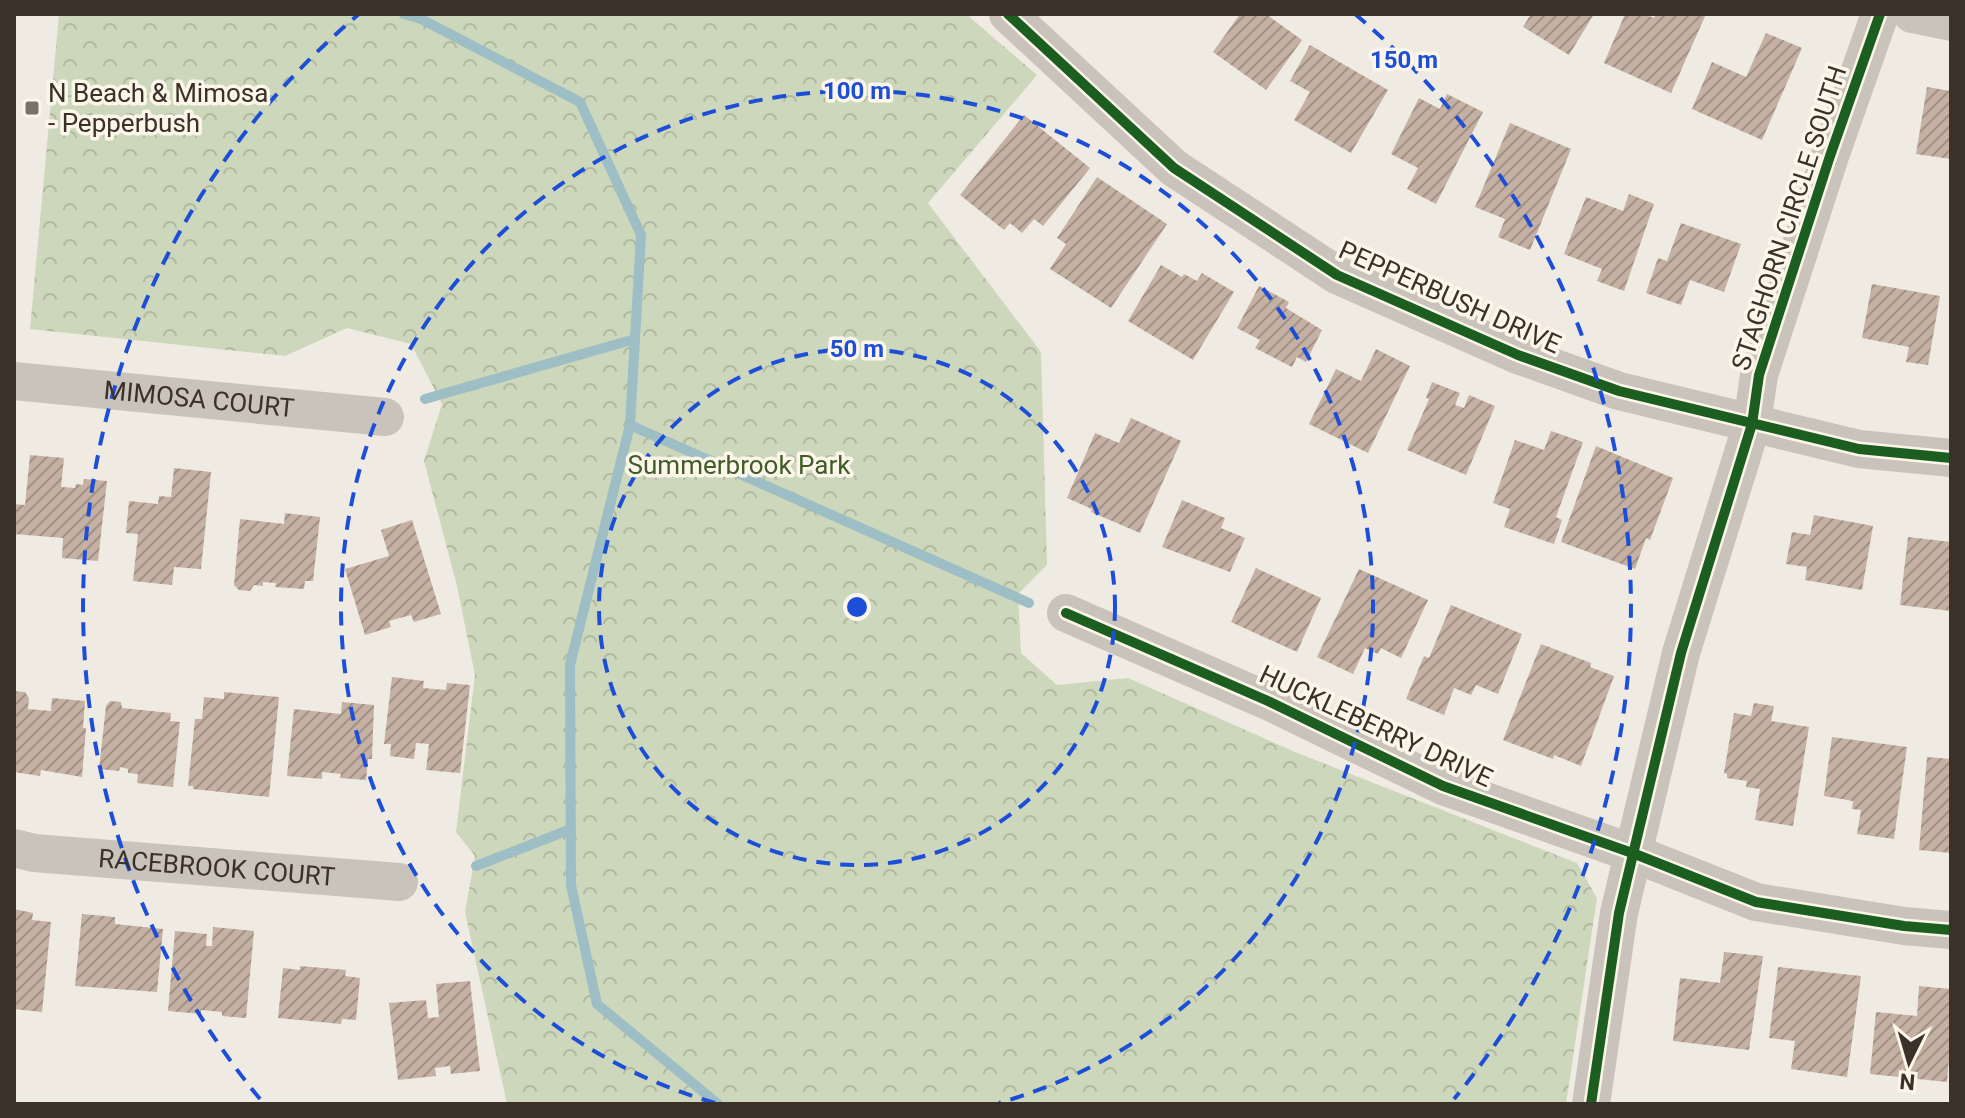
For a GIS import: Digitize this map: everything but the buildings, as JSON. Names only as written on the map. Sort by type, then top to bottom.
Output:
[{"type":"street","name":"PEPPERBUSH DRIVE","points":[[1008,14],[1174,168],[1337,275],[1518,355],[1619,391],[1859,449],[1951,458]]},
{"type":"street","name":"STAGHORN CIRCLE SOUTH","points":[[1591,1104],[1619,913],[1681,653],[1752,424],[1759,375],[1880,14]]},
{"type":"street","points":[[1912,14],[1951,22]]},
{"type":"street","name":"MIMOSA COURT","points":[[14,381],[385,417]]},
{"type":"street","name":"HUCKLEBERRY DRIVE","points":[[1066,613],[1268,701],[1443,786],[1635,854],[1756,902],[1904,926],[1951,930]]},
{"type":"street","name":"RACEBROOK COURT","points":[[21,852],[399,882]]},
{"type":"green space","name":"Summerbrook Park","points":[[59,14],[966,14],[1037,75],[928,203],[1041,352],[1047,565],[1018,594],[1021,653],[1057,685],[1128,678],[1295,752],[1577,863],[1597,898],[1566,1104],[507,1104],[465,912],[475,856],[456,832],[475,675],[457,586],[424,461],[442,404],[411,344],[347,328],[285,356],[30,329]]},
{"type":"waterway","points":[[404,14],[421,19],[580,102],[641,235],[630,425],[570,665],[571,885],[597,1004],[718,1104]]},
{"type":"waterway","points":[[425,399],[635,339]]},
{"type":"waterway","points":[[630,425],[1029,603]]},
{"type":"waterway","points":[[476,866],[571,829]]},
{"type":"cycle path","points":[[1008,14],[1174,168],[1337,275],[1518,355],[1619,391],[1859,449],[1951,458]]},
{"type":"cycle path","points":[[1591,1104],[1619,913],[1681,653],[1752,424],[1759,375],[1880,14]]},
{"type":"cycle path","points":[[1066,613],[1268,701],[1443,786],[1635,854],[1756,902],[1904,926],[1951,930]]},
{"type":"place","name":"N Beach & Mimosa - Pepperbush","points":[[32,108]]}]
